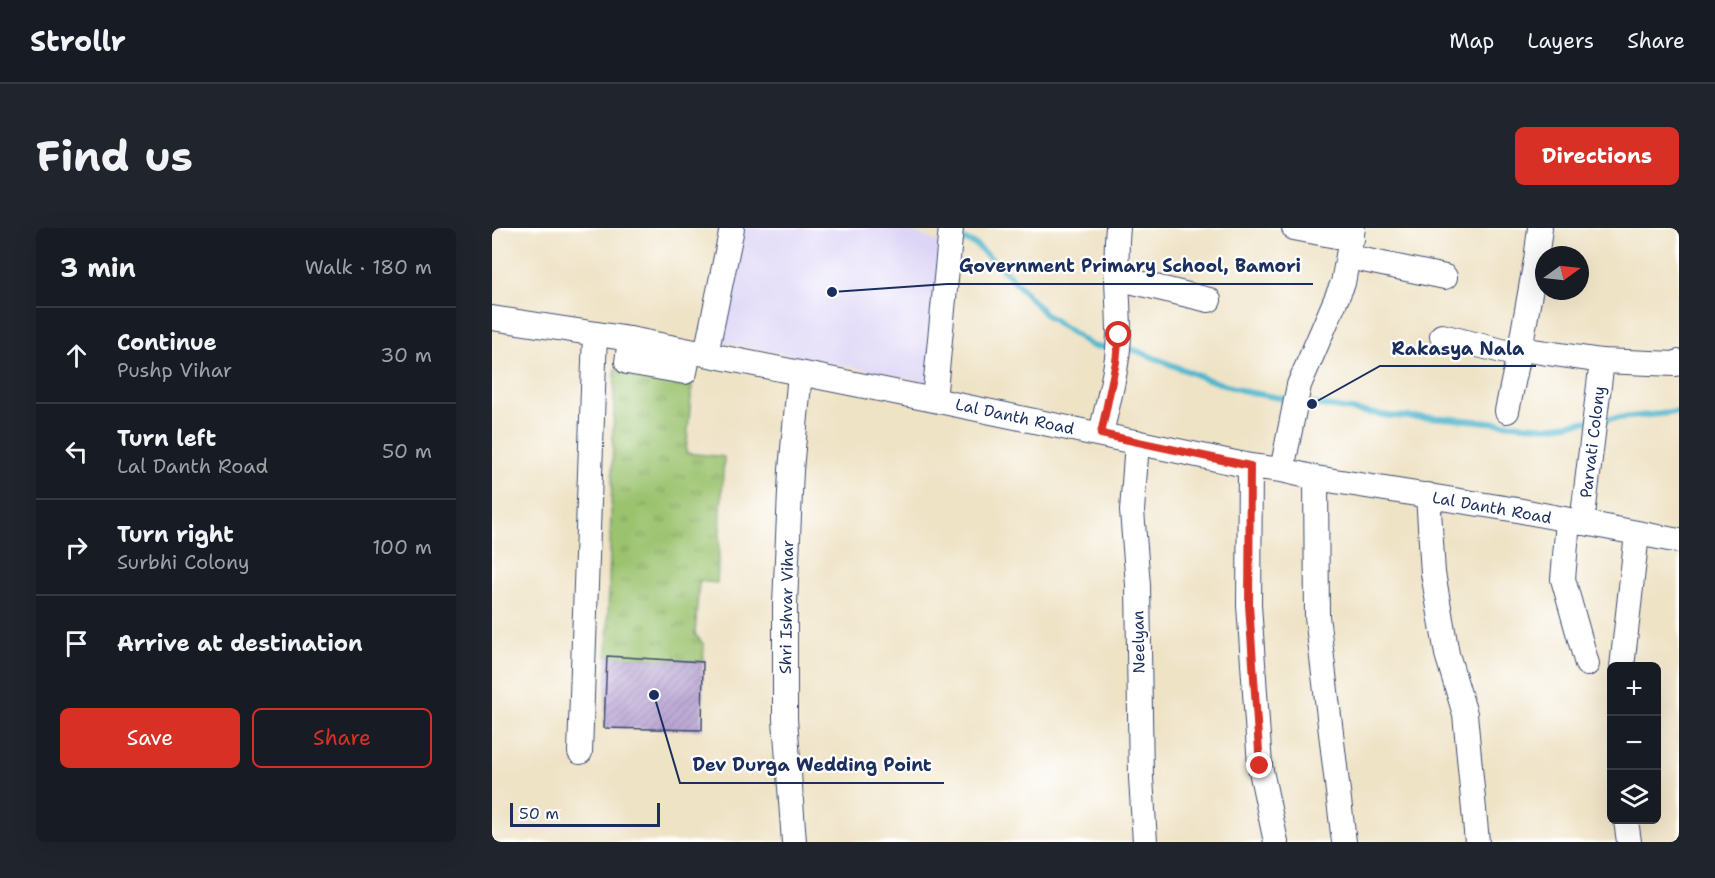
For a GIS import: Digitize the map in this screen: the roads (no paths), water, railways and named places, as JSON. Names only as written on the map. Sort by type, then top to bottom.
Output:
[{"type":"street","points":[[697,353],[732,228]]},
{"type":"street","points":[[1101,434],[1116,362],[1119,335],[1118,228]]},
{"type":"street","points":[[1294,228],[1351,241],[1445,277]]},
{"type":"street","points":[[1507,411],[1540,228]]},
{"type":"street","points":[[934,400],[950,234]]},
{"type":"street","points":[[1282,470],[1299,385],[1343,283],[1351,241]]},
{"type":"street","points":[[1117,278],[1209,300]]},
{"type":"street","name":"Lal Danth Road","points":[[492,318],[630,339],[1250,466],[1428,495],[1679,541]]},
{"type":"street","points":[[580,752],[595,334]]},
{"type":"street","points":[[1442,336],[1519,352],[1602,362],[1675,364],[1679,362]]},
{"type":"street","name":"Parvati Colony","points":[[1587,664],[1563,579],[1592,435],[1602,362]]},
{"type":"street","name":"Shri Ishvar Vihar","points":[[794,842],[785,719],[785,604],[791,470],[800,373]]},
{"type":"street","name":"Neelyan","points":[[1137,442],[1132,511],[1138,585],[1141,778],[1145,842]]},
{"type":"street","points":[[1250,466],[1249,616],[1260,766],[1276,842]]},
{"type":"street","points":[[1316,478],[1317,616],[1344,842]]},
{"type":"street","points":[[1428,495],[1433,573],[1447,654],[1465,714],[1477,842]]},
{"type":"street","points":[[1622,662],[1637,534]]},
{"type":"street","points":[[1627,824],[1629,842]]},
{"type":"waterway","points":[[955,235],[976,245],[1010,276],[1046,315],[1092,346],[1114,348]]},
{"type":"waterway","points":[[1124,349],[1135,350],[1204,378],[1247,392],[1291,400]]},
{"type":"waterway","points":[[1301,402],[1389,416],[1547,427],[1589,421]]},
{"type":"waterway","points":[[1599,420],[1679,412]]},
{"type":"place","name":"Government Primary School, Bamori","points":[[832,292]]},
{"type":"place","name":"Rakasya Nala","points":[[1312,404]]},
{"type":"place","name":"Dev Durga Wedding Point","points":[[654,695]]}]
